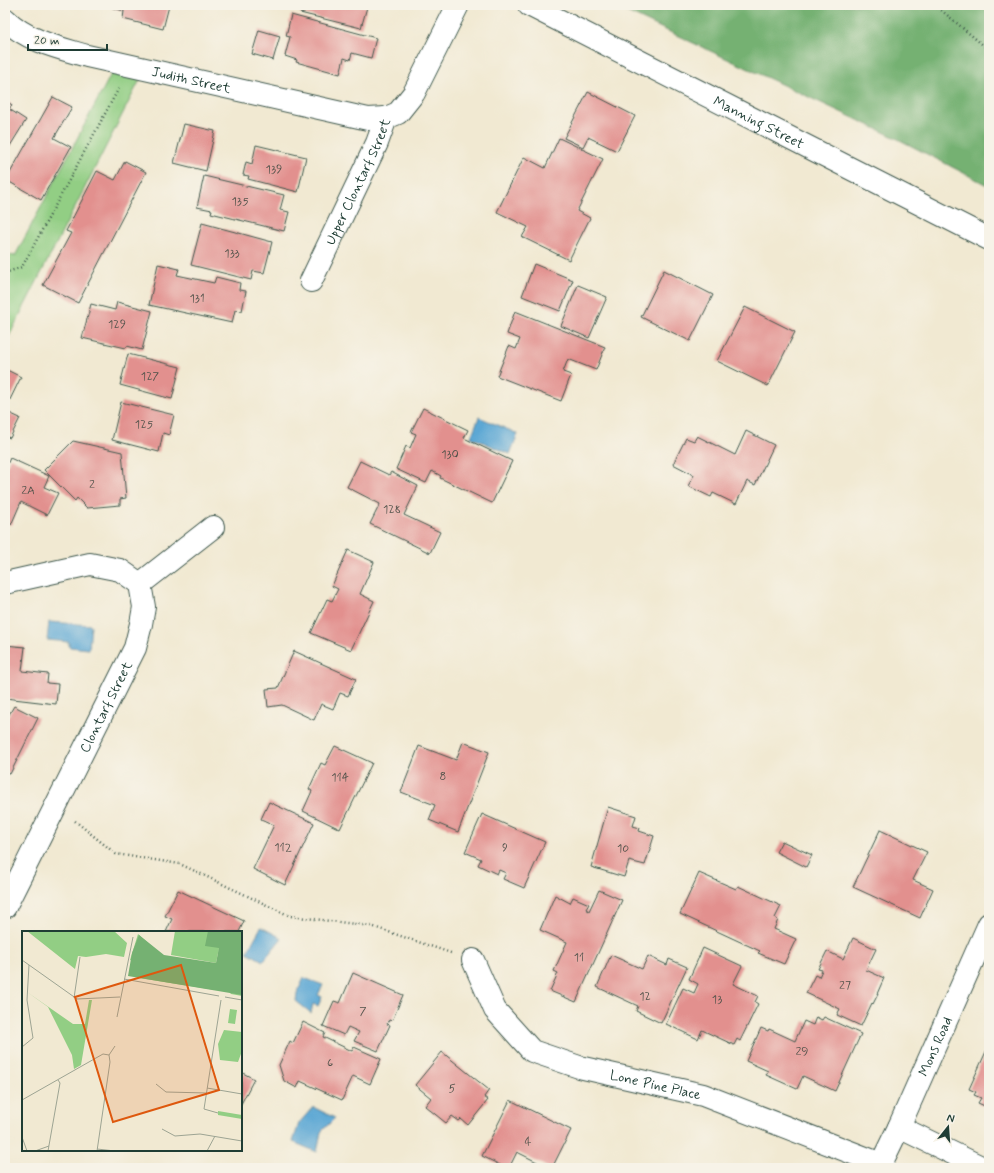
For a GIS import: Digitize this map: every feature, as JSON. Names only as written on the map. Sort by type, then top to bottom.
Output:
[{"type":"street","name":"Upper Clontarf Street","points":[[310,281],[377,143],[386,118],[398,113],[414,93],[458,5]]},
{"type":"street","name":"Manning Street","points":[[529,5],[989,239]]},
{"type":"street","name":"Judith Street","points":[[5,19],[12,26],[42,43],[130,66],[368,119],[386,118]]},
{"type":"street","points":[[5,583],[90,564],[120,570],[140,584],[212,527]]},
{"type":"street","name":"Clontarf Street","points":[[5,907],[135,648],[144,606],[140,584]]},
{"type":"street","name":"Mons Road","points":[[880,1166],[899,1127],[989,924]]},
{"type":"street","name":"Lone Pine Place","points":[[472,960],[495,1010],[532,1051],[579,1067],[703,1095],[880,1166]]},
{"type":"street","points":[[899,1127],[983,1168]]},
{"type":"path","points":[[935,5],[989,50]]},
{"type":"path","points":[[5,273],[22,267],[130,66]]},
{"type":"path","points":[[56,805],[116,854],[180,864],[290,916],[371,926],[472,960]]},
{"type":"green space","points":[[612,5],[989,5],[989,186],[892,136]]},
{"type":"green space","points":[[117,63],[145,70],[5,344],[5,254],[15,256]]},
{"type":"water","points":[[479,417],[518,434],[510,454],[471,437]]},
{"type":"water","points":[[49,622],[91,625],[89,649],[69,647],[69,642],[47,640]]},
{"type":"water","points":[[261,927],[282,938],[263,961],[247,952]]},
{"type":"water","points":[[304,978],[323,985],[318,995],[322,997],[318,1006],[313,1004],[311,1013],[296,1001],[297,993]]},
{"type":"water","points":[[313,1107],[335,1118],[321,1132],[317,1152],[293,1142],[299,1123]]},
{"type":"building","points":[[103,5],[169,6],[163,29],[123,19],[124,11]]},
{"type":"building","points":[[302,5],[359,5],[367,7],[361,28],[300,13]]},
{"type":"building","points":[[291,15],[376,38],[371,58],[352,53],[350,60],[344,58],[340,74],[296,62],[297,60],[285,56],[290,37],[286,36]]},
{"type":"building","points":[[259,30],[280,36],[273,60],[252,54]]},
{"type":"building","points":[[588,92],[635,116],[617,151],[588,137],[583,147],[564,138]]},
{"type":"building","points":[[53,97],[72,107],[54,138],[71,147],[41,200],[6,180]]},
{"type":"building","points":[[5,100],[12,105],[9,109],[26,120],[5,154]]},
{"type":"building","points":[[184,124],[215,131],[206,171],[174,163]]},
{"type":"building","points":[[559,138],[603,159],[577,211],[590,218],[569,260],[522,237],[528,227],[497,212],[524,157],[545,168]]},
{"type":"building","points":[[256,145],[306,157],[298,192],[248,179],[249,176],[243,175],[246,162],[252,164]]},
{"type":"building","points":[[125,161],[146,172],[78,303],[43,285],[71,233],[66,231],[97,171],[115,180]]},
{"type":"building","points":[[204,176],[284,195],[280,210],[289,212],[284,231],[211,213],[212,210],[197,207]]},
{"type":"building","points":[[202,223],[272,242],[264,273],[253,271],[251,280],[191,265]]},
{"type":"building","points":[[158,264],[179,269],[177,275],[214,283],[216,277],[240,283],[239,290],[246,291],[242,311],[235,310],[232,323],[149,305]]},
{"type":"building","points":[[534,264],[573,280],[560,311],[522,296]]},
{"type":"building","points":[[664,270],[713,295],[690,341],[641,317]]},
{"type":"building","points":[[578,285],[607,297],[589,338],[561,326]]},
{"type":"building","points":[[117,302],[152,311],[142,350],[82,338],[91,304],[115,310]]},
{"type":"building","points":[[745,307],[795,332],[768,386],[717,361]]},
{"type":"building","points":[[515,311],[605,347],[596,370],[568,359],[563,372],[571,375],[561,401],[497,376],[509,346],[516,349],[520,339],[507,334]]},
{"type":"building","points":[[128,354],[180,367],[172,399],[120,385]]},
{"type":"building","points":[[5,369],[21,377],[5,410]]},
{"type":"building","points":[[121,402],[174,415],[169,435],[163,433],[159,452],[112,440]]},
{"type":"building","points":[[423,408],[468,430],[464,438],[512,461],[492,503],[440,478],[441,476],[432,471],[426,483],[396,469],[406,446],[410,448],[416,434],[411,432]]},
{"type":"building","points":[[5,411],[20,418],[10,438],[5,436]]},
{"type":"building","points":[[746,431],[774,445],[755,485],[747,481],[736,504],[713,493],[711,497],[688,486],[694,475],[673,464],[686,438],[694,441],[697,436],[735,455]]},
{"type":"building","points":[[73,441],[122,452],[126,498],[120,499],[120,505],[87,508],[77,498],[75,501],[44,470]]},
{"type":"building","points":[[10,458],[49,476],[44,487],[58,493],[47,515],[21,502],[11,525],[5,522],[5,469]]},
{"type":"building","points":[[360,461],[389,475],[391,472],[418,486],[404,515],[440,532],[430,553],[370,524],[380,504],[347,487]]},
{"type":"building","points":[[348,550],[374,562],[360,594],[374,601],[351,650],[311,633],[327,599],[332,601],[338,589],[332,586]]},
{"type":"building","points":[[5,645],[25,647],[22,671],[48,674],[47,683],[58,684],[56,704],[5,698]]},
{"type":"building","points":[[294,651],[356,679],[348,696],[340,693],[333,709],[321,704],[314,720],[282,705],[268,707],[266,689],[278,688]]},
{"type":"building","points":[[14,706],[38,718],[10,774],[5,772],[5,717],[7,718]]},
{"type":"building","points":[[463,742],[489,752],[458,832],[429,820],[435,805],[401,792],[419,746],[456,760]]},
{"type":"building","points":[[335,746],[372,763],[340,829],[303,811],[312,791],[309,789],[321,763],[325,765]]},
{"type":"building","points":[[269,802],[314,823],[285,885],[253,869],[274,825],[261,819]]},
{"type":"building","points":[[608,807],[636,816],[633,826],[640,828],[639,831],[654,836],[645,865],[629,861],[624,877],[591,867]]},
{"type":"building","points":[[482,814],[545,842],[524,888],[503,879],[506,873],[499,870],[497,874],[478,865],[481,859],[465,852]]},
{"type":"building","points":[[880,830],[927,852],[913,880],[933,889],[920,918],[853,887]]},
{"type":"building","points":[[782,841],[812,855],[806,867],[776,852]]},
{"type":"building","points":[[699,873],[736,889],[738,886],[781,906],[775,918],[778,920],[774,929],[796,939],[784,964],[758,953],[760,951],[680,914]]},
{"type":"building","points":[[178,890],[244,921],[239,931],[166,931],[172,919],[165,916]]},
{"type":"building","points":[[599,890],[622,900],[576,1002],[550,991],[558,973],[554,971],[567,942],[540,930],[555,895],[570,903],[573,897],[589,904],[586,909],[589,911]]},
{"type":"building","points":[[853,938],[876,949],[866,970],[884,978],[878,994],[861,1026],[837,1015],[840,1009],[806,993],[815,975],[819,977],[822,970],[818,969],[827,951],[843,959]]},
{"type":"building","points":[[703,948],[742,966],[733,984],[758,996],[755,1002],[758,1004],[740,1041],[737,1039],[734,1045],[702,1030],[698,1039],[666,1024],[683,988],[694,993],[698,984],[689,979]]},
{"type":"building","points":[[611,955],[642,969],[648,956],[667,965],[669,959],[687,967],[661,1023],[636,1011],[638,1006],[597,987]]},
{"type":"building","points":[[353,973],[403,995],[392,1021],[389,1020],[387,1024],[390,1025],[378,1051],[354,1041],[359,1032],[348,1027],[344,1035],[323,1026],[334,1001],[340,1003]]},
{"type":"building","points":[[816,1017],[822,1020],[824,1017],[861,1034],[835,1091],[803,1076],[797,1089],[766,1075],[768,1071],[746,1061],[761,1028],[768,1031],[769,1029],[795,1041],[804,1021],[813,1025]]},
{"type":"building","points":[[303,1022],[325,1033],[323,1037],[352,1051],[354,1047],[381,1059],[370,1084],[353,1076],[342,1100],[300,1081],[297,1088],[284,1081],[279,1065],[290,1041],[293,1043]]},
{"type":"building","points":[[989,1045],[989,1108],[978,1103],[981,1098],[974,1095],[976,1092],[969,1089]]},
{"type":"building","points":[[442,1052],[489,1090],[484,1097],[488,1100],[468,1125],[461,1119],[459,1121],[452,1116],[446,1123],[425,1106],[431,1098],[415,1085]]},
{"type":"building","points":[[242,1073],[254,1079],[242,1102]]},
{"type":"building","points":[[510,1100],[571,1130],[552,1168],[549,1168],[517,1152],[509,1168],[506,1168],[482,1156]]}]
